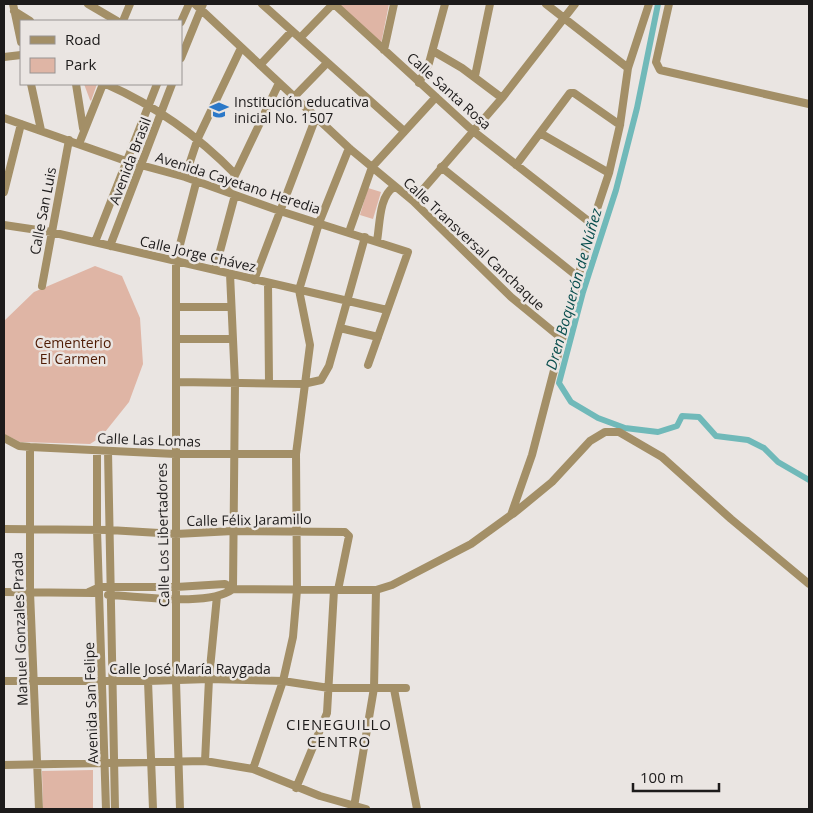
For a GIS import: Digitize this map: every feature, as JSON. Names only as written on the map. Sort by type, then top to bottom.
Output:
[{"type":"street","points":[[88,4],[115,20]]},
{"type":"street","points":[[123,20],[130,4]]},
{"type":"street","points":[[182,20],[188,4]]},
{"type":"street","points":[[262,4],[404,131]]},
{"type":"street","points":[[300,38],[333,4]]},
{"type":"street","name":"Calle Santa Rosa","points":[[333,4],[473,131],[592,224]]},
{"type":"street","points":[[384,50],[394,4]]},
{"type":"street","points":[[419,83],[427,70],[445,4]]},
{"type":"street","points":[[475,76],[490,4]]},
{"type":"street","points":[[546,4],[628,68]]},
{"type":"street","points":[[413,201],[502,98],[575,4]]},
{"type":"street","points":[[669,4],[656,62],[660,70],[809,104]]},
{"type":"street","points":[[182,55],[199,5]]},
{"type":"street","name":"Calle Transversal Canchaque","points":[[199,5],[279,84],[349,148],[413,201],[511,297],[561,338]]},
{"type":"street","points":[[511,515],[532,456],[592,224],[609,173],[620,125],[628,68],[646,5]]},
{"type":"street","points":[[13,7],[29,20]]},
{"type":"street","points":[[13,7],[20,38]]},
{"type":"street","points":[[260,65],[292,31]]},
{"type":"street","points":[[185,177],[198,138],[241,48]]},
{"type":"street","points":[[433,51],[475,76],[502,98]]},
{"type":"street","points":[[4,57],[20,55]]},
{"type":"street","points":[[294,97],[328,63]]},
{"type":"street","points":[[227,192],[279,84]]},
{"type":"street","points":[[31,85],[42,130]]},
{"type":"street","points":[[76,85],[84,130]]},
{"type":"street","points":[[79,144],[105,85]]},
{"type":"street","points":[[107,85],[162,112],[198,138],[235,174]]},
{"type":"street","name":"Avenida Brasil","points":[[95,242],[157,85]]},
{"type":"street","name":"Avenida Brasil","points":[[110,246],[172,85]]},
{"type":"street","points":[[516,165],[571,92],[620,125]]},
{"type":"street","points":[[349,232],[372,167],[436,97]]},
{"type":"street","points":[[254,280],[316,117]]},
{"type":"street","name":"Avenida Cayetano Heredia","points":[[4,118],[126,161],[185,177],[196,183],[408,252],[387,310]]},
{"type":"street","points":[[4,192],[21,124]]},
{"type":"street","points":[[540,133],[609,173]]},
{"type":"street","name":"Calle San Luis","points":[[42,286],[69,140]]},
{"type":"street","points":[[254,769],[283,681],[293,637],[297,590],[295,530],[296,454],[303,384],[310,345],[299,290],[319,223],[349,148]]},
{"type":"street","points":[[441,167],[578,277]]},
{"type":"street","name":"Calle Los Libertadores","points":[[180,809],[176,681],[175,454],[178,382],[176,260],[196,183]]},
{"type":"street","points":[[377,241],[385,197],[388,190],[394,186]]},
{"type":"street","points":[[215,270],[235,195]]},
{"type":"street","name":"Calle Jorge Chávez","points":[[4,225],[51,232],[387,310]]},
{"type":"street","points":[[178,382],[303,384],[318,382],[324,376],[340,328],[365,237]]},
{"type":"street","points":[[230,274],[235,383],[233,589]]},
{"type":"street","points":[[268,283],[269,382]]},
{"type":"street","points":[[177,307],[231,307]]},
{"type":"street","points":[[368,365],[387,310]]},
{"type":"street","points":[[340,328],[378,337]]},
{"type":"street","points":[[177,339],[232,339]]},
{"type":"street","points":[[100,591],[111,595],[176,599],[218,596],[233,589],[376,590],[392,585],[471,544],[552,482],[590,441],[605,432],[619,432],[662,457],[731,519],[809,584]]},
{"type":"street","name":"Calle Las Lomas","points":[[4,438],[19,446],[97,451],[234,455],[296,454]]},
{"type":"street","name":"Manuel Gonzales Prada","points":[[30,447],[30,592],[39,809]]},
{"type":"street","name":"Avenida San Felipe","points":[[97,451],[97,530],[106,809]]},
{"type":"street","name":"Avenida San Felipe","points":[[108,451],[115,809]]},
{"type":"street","name":"Calle Félix Jaramillo","points":[[4,529],[109,530],[176,534],[295,530],[345,532],[349,536],[336,590]]},
{"type":"street","points":[[4,592],[89,592],[111,587],[176,587],[225,584],[233,589]]},
{"type":"street","points":[[296,788],[327,713],[336,590]]},
{"type":"street","points":[[351,808],[374,688],[376,590]]},
{"type":"street","points":[[205,761],[209,679],[218,596]]},
{"type":"street","name":"Calle José María Raygada","points":[[4,681],[148,682],[209,679],[283,681],[329,688],[406,688]]},
{"type":"street","points":[[148,682],[153,809]]},
{"type":"street","points":[[394,689],[417,809]]},
{"type":"street","points":[[4,765],[205,761],[254,769],[296,788],[351,808],[366,809]]},
{"type":"green space","points":[[340,4],[389,4],[381,44],[339,6]]},
{"type":"green space","points":[[84,85],[97,85],[91,101]]},
{"type":"green space","points":[[368,188],[381,192],[373,219],[360,215]]},
{"type":"green space","name":"Cementerio El Carmen","points":[[95,266],[122,276],[140,318],[143,364],[129,402],[101,437],[90,444],[20,442],[4,434],[4,321],[34,292]]},
{"type":"green space","points":[[93,770],[93,809],[43,809],[42,771]]},
{"type":"waterway","name":"Dren Boquerón de Núñez","points":[[658,4],[637,108],[616,190],[583,292],[559,383],[571,402],[598,418],[625,428],[658,432],[677,426],[682,416],[699,417],[716,436],[748,440],[764,448],[778,462],[809,480]]},
{"type":"place","name":"Institución educativa inicial No. 1507","points":[[219,110]]},
{"type":"district","name":"CIENEGUILLO CENTRO","points":[[339,734]]}]
